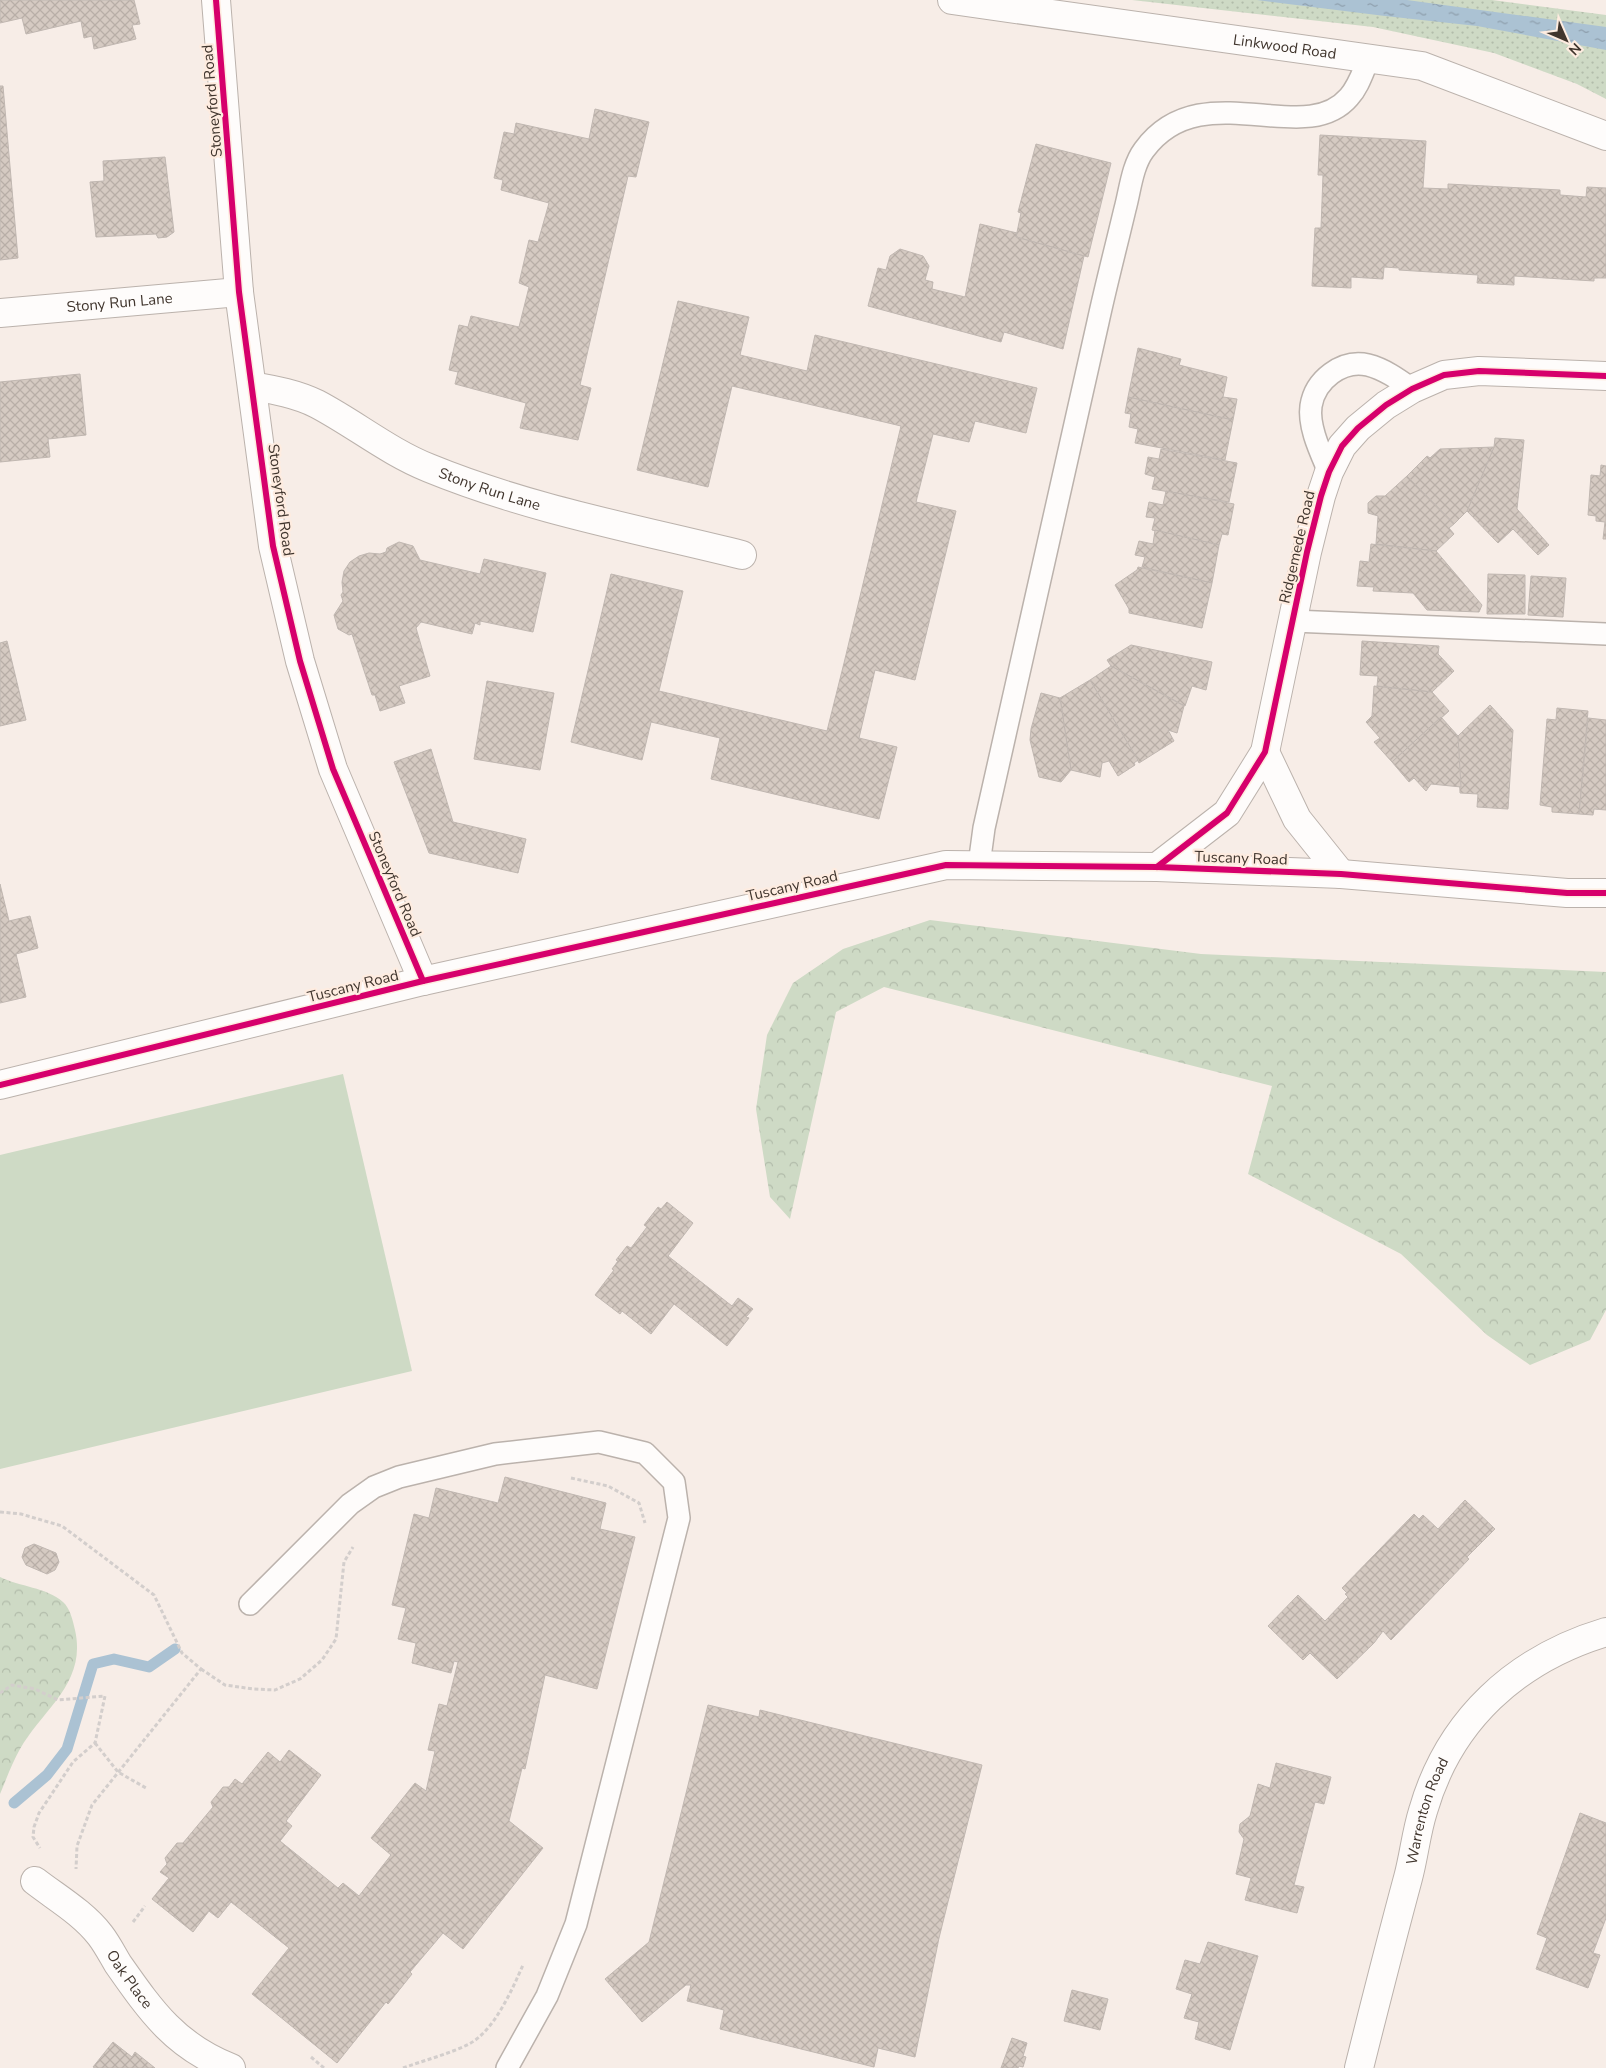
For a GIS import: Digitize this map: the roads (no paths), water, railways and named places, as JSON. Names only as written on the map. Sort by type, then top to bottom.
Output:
[{"type":"street","name":"Stoneyford Road","points":[[216,0],[240,292],[273,546],[300,660],[333,769],[423,981]]},
{"type":"street","name":"Linkwood Road","points":[[952,0],[1422,66],[1606,136]]},
{"type":"street","name":"Stony Run Lane","points":[[0,313],[240,292]]},
{"type":"street","name":"Ridgemede Road","points":[[1157,867],[1227,814],[1265,752],[1309,543],[1321,496],[1329,472],[1342,446],[1358,428],[1386,405],[1412,389],[1444,375],[1479,371],[1606,376]]},
{"type":"street","name":"Stony Run Lane","points":[[252,386],[290,393],[317,404],[426,467],[462,481],[580,515],[742,554]]},
{"type":"street","points":[[1265,752],[1297,819],[1341,874]]},
{"type":"street","name":"Tuscany Road","points":[[0,1085],[423,981],[938,867],[979,865],[1157,867],[1341,874],[1567,893],[1606,894]]},
{"type":"street","name":"Warrenton Road","points":[[1359,2068],[1410,1873],[1422,1812],[1436,1773],[1454,1740],[1477,1710],[1505,1684],[1546,1657],[1606,1632]]},
{"type":"street","name":"Oak Place","points":[[35,1881],[71,1908],[100,1935],[142,1999],[168,2029],[190,2047],[231,2068]]},
{"type":"lane","points":[[979,865],[986,819],[1106,286],[1133,176],[1142,152],[1154,138],[1169,126],[1195,116],[1229,111],[1309,117],[1328,112],[1348,99],[1356,87],[1369,58]]},
{"type":"lane","points":[[1329,472],[1318,447],[1311,406],[1316,389],[1328,375],[1345,366],[1365,365],[1380,369],[1412,389]]},
{"type":"lane","points":[[1293,621],[1606,634]]},
{"type":"lane","points":[[250,1604],[350,1504],[374,1487],[399,1476],[495,1454],[599,1442],[645,1453],[674,1482],[679,1518],[576,1924],[547,1996],[507,2068]]},
{"type":"water","points":[[1257,0],[1407,0],[1606,27],[1606,50],[1477,26]]},
{"type":"waterway","points":[[14,1803],[47,1775],[67,1749],[93,1664],[114,1659],[149,1667],[175,1649]]}]
